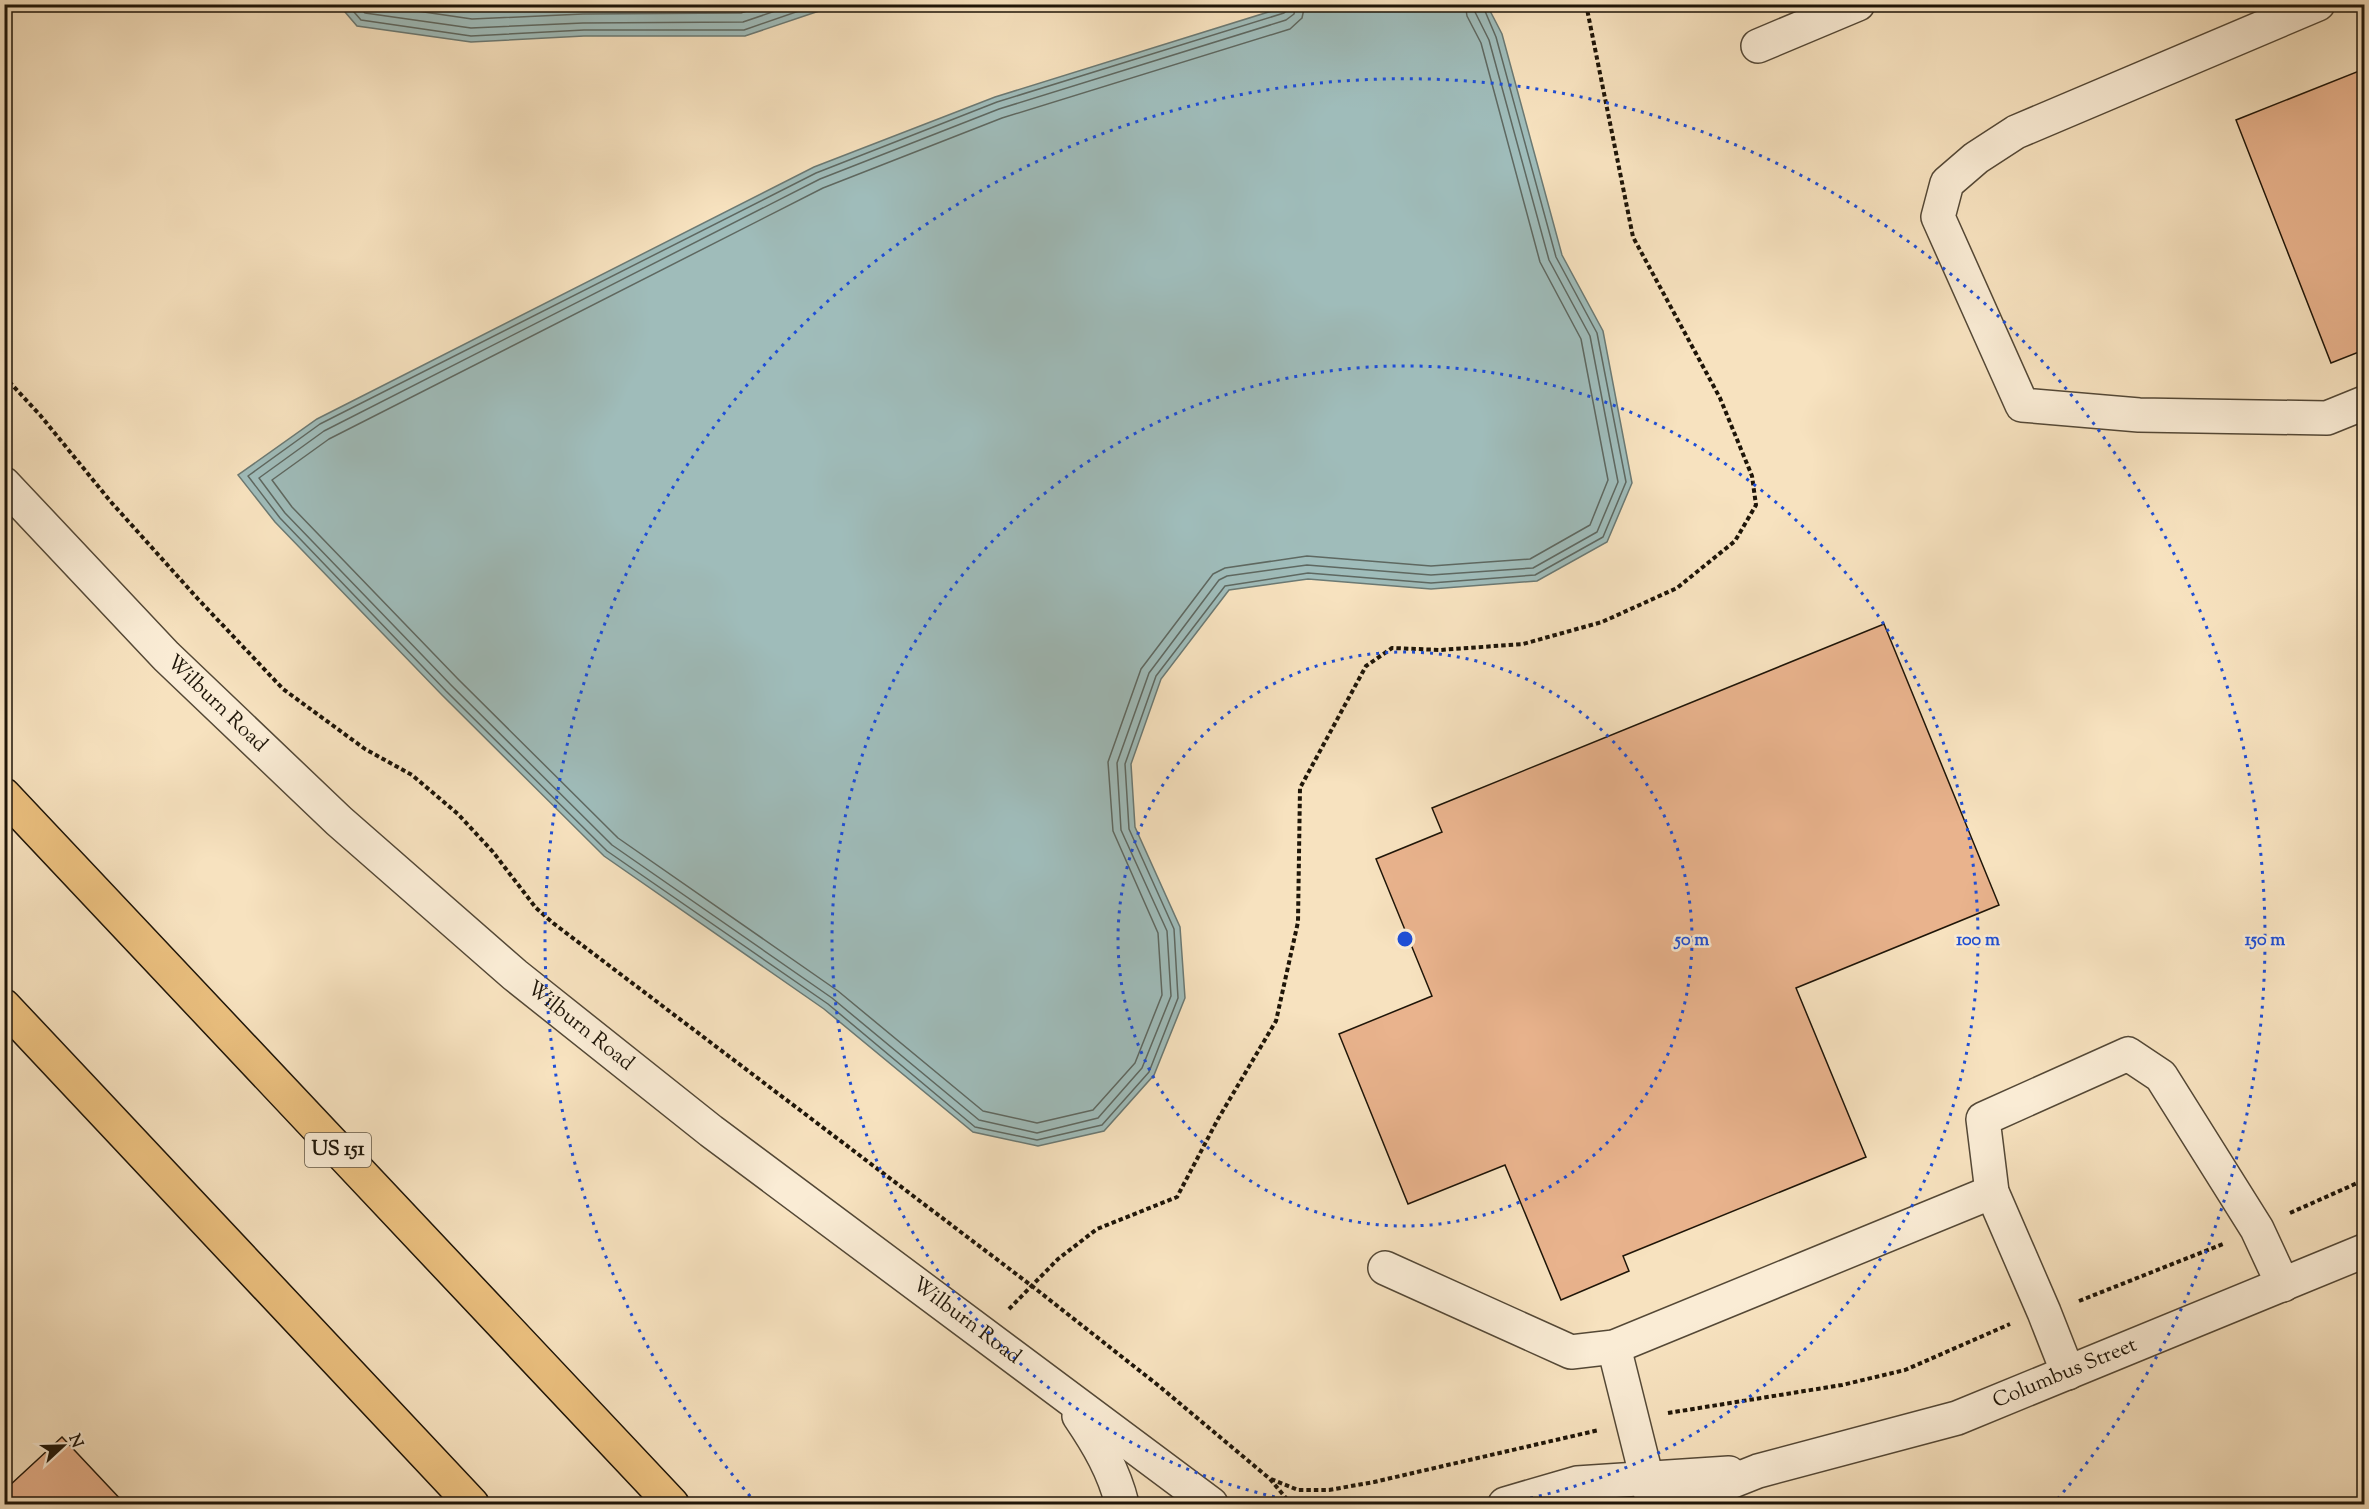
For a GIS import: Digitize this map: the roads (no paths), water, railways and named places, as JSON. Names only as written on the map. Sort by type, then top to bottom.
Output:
[{"type":"highway","name":"US 151","points":[[4,795],[672,1504]]},
{"type":"highway","points":[[4,1006],[472,1504]]},
{"type":"street","points":[[1758,46],[1858,4]]},
{"type":"street","points":[[2318,4],[2016,132],[1976,158],[1947,183],[1938,217],[2022,405],[2139,415],[2328,418],[2364,403]]},
{"type":"street","name":"Wilburn Road","points":[[4,484],[166,656],[339,821],[515,975],[711,1131],[1211,1504]]},
{"type":"street","points":[[2068,1373],[1992,1192],[1983,1119],[2128,1054],[2161,1076],[2257,1229],[2283,1285]]},
{"type":"street","points":[[1385,1268],[1571,1352],[1614,1347],[1992,1192]]},
{"type":"street","name":"Columbus Street","points":[[1504,1504],[1577,1483],[1650,1491],[1758,1470],[1957,1418],[2364,1251]]},
{"type":"street","points":[[1614,1347],[1650,1491]]},
{"type":"street","points":[[1067,1397],[1104,1453],[1122,1504]]},
{"type":"street","name":"Columbus Street","points":[[1675,1504],[1758,1470]]},
{"type":"water","points":[[339,5],[832,5],[745,36],[584,36],[471,42],[357,26]]},
{"type":"water","points":[[1291,5],[1487,5],[1502,34],[1562,255],[1603,331],[1632,483],[1607,542],[1537,581],[1431,589],[1308,579],[1229,590],[1161,679],[1131,764],[1135,827],[1180,927],[1185,998],[1154,1075],[1104,1131],[1038,1146],[973,1132],[824,1009],[604,856],[442,695],[275,522],[238,475],[317,419],[814,167],[995,97]]}]
